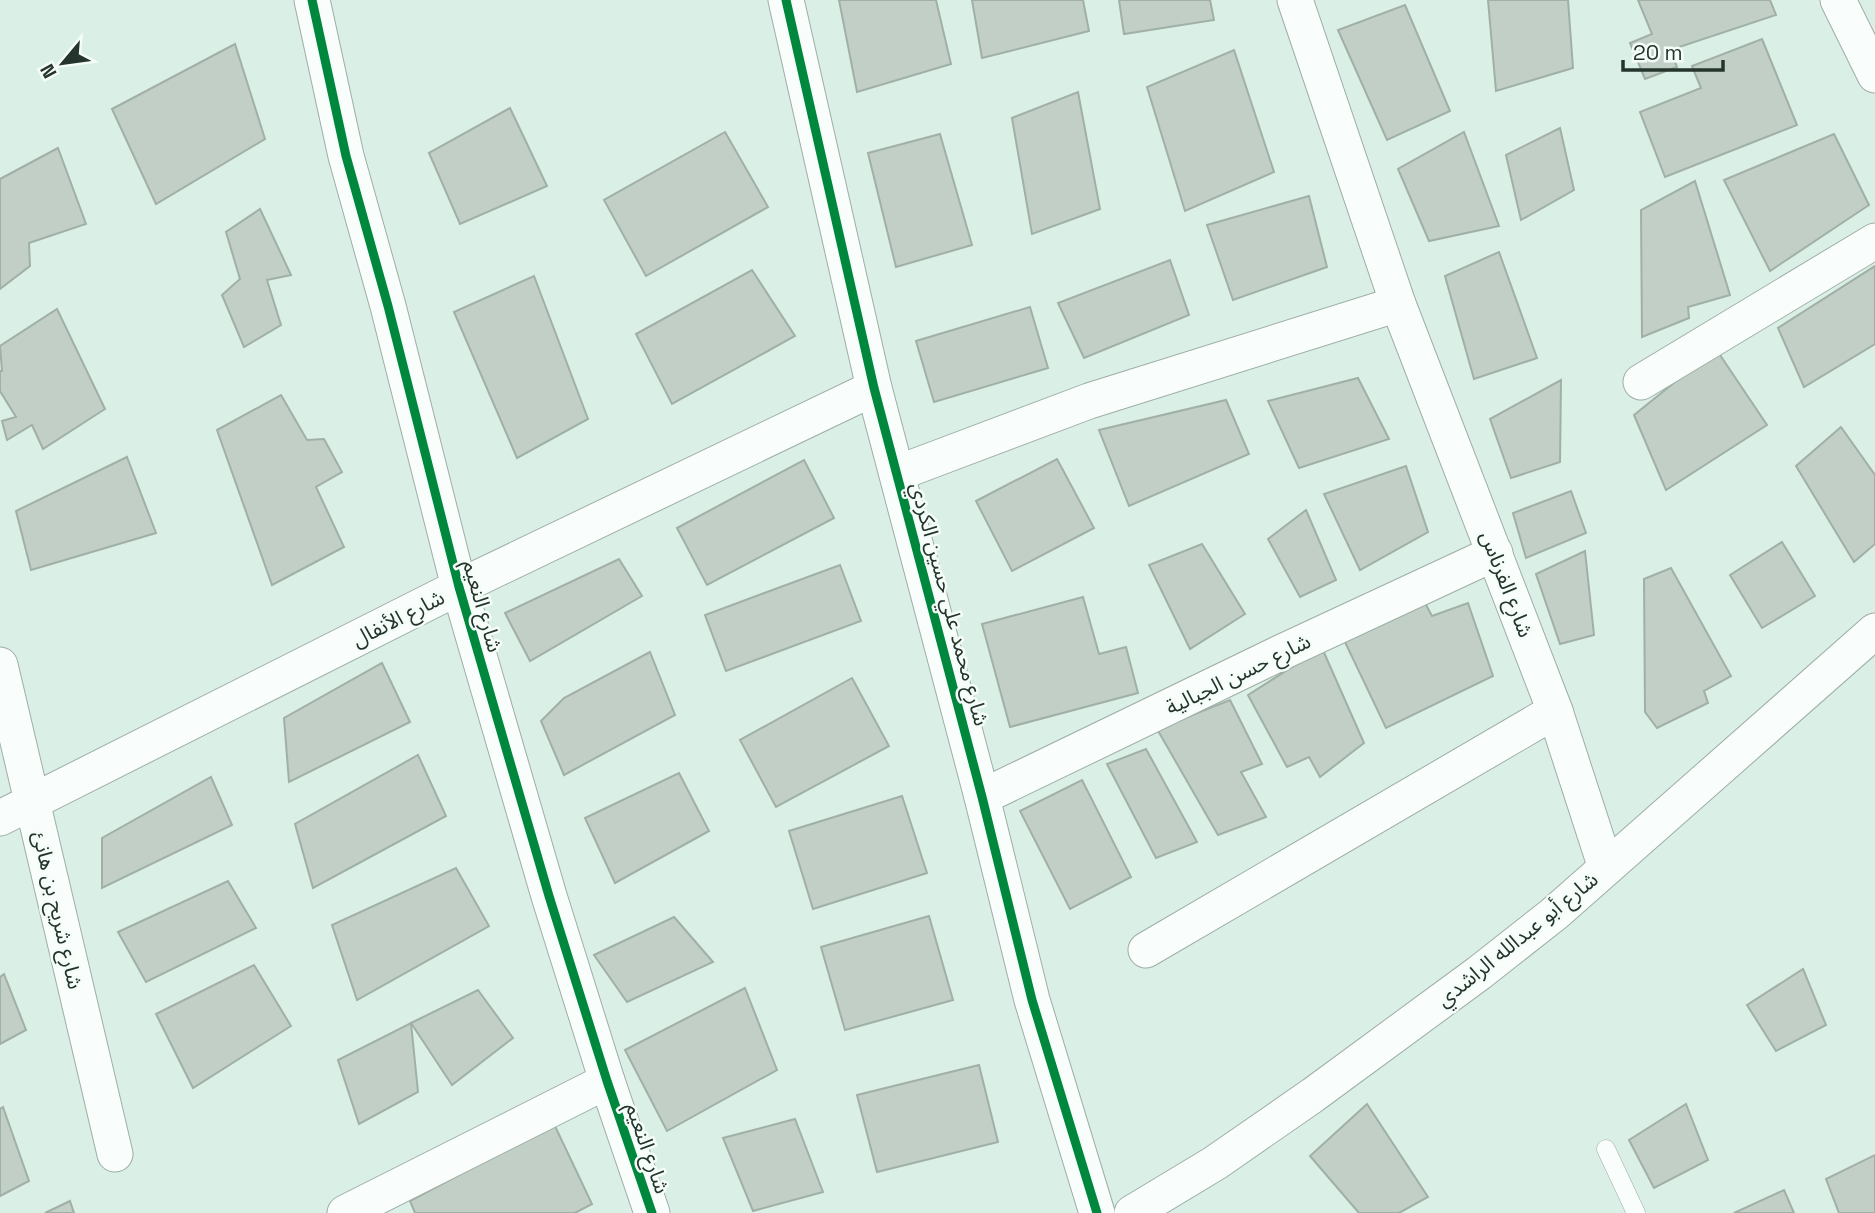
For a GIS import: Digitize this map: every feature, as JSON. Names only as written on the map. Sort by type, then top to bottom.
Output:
[{"type":"street","name":"شارع النعيم","points":[[312,0],[346,156],[388,306],[459,587],[549,895],[607,1081],[652,1213]]},
{"type":"street","name":"شارع محمد علي حسين الكردي","points":[[786,0],[874,388],[982,797],[1032,1000],[1097,1213]]},
{"type":"street","name":"شارع الفرناس","points":[[1295,0],[1398,304],[1555,711],[1606,868]]},
{"type":"street","points":[[1838,0],[1875,75]]},
{"type":"street","points":[[1641,382],[1875,241]]},
{"type":"street","points":[[898,473],[1089,401],[1398,304]]},
{"type":"street","name":"شارع الأنفال","points":[[0,818],[459,587],[874,388]]},
{"type":"street","name":"شارع حسن الجبالية","points":[[982,797],[1495,553]]},
{"type":"street","name":"شارع أبو عبدالله الراشدي","points":[[1132,1213],[1215,1163],[1479,973],[1554,914],[1875,631]]},
{"type":"street","name":"شارع شريح بن هانئ","points":[[0,665],[115,1154]]},
{"type":"street","points":[[1146,950],[1555,711]]},
{"type":"street","name":"شارع النعيم","points":[[345,1213],[607,1081]]},
{"type":"lane","points":[[1606,1149],[1636,1213]]},
{"type":"building","points":[[839,0],[936,0],[951,64],[857,92]]},
{"type":"building","points":[[972,0],[1083,0],[1089,31],[982,58]]},
{"type":"building","points":[[1119,0],[1210,0],[1214,20],[1124,34]]},
{"type":"building","points":[[1488,0],[1568,0],[1573,68],[1496,91]]},
{"type":"building","points":[[1638,0],[1770,0],[1776,15],[1670,50],[1677,67],[1645,79],[1630,43],[1652,34]]},
{"type":"building","points":[[1405,5],[1450,111],[1387,140],[1338,30]]},
{"type":"building","points":[[1762,39],[1797,125],[1665,177],[1640,112],[1701,88],[1692,66]]},
{"type":"building","points":[[235,44],[265,139],[156,204],[112,109]]},
{"type":"building","points":[[1234,50],[1274,172],[1185,211],[1147,87]]},
{"type":"building","points":[[1078,92],[1100,209],[1032,234],[1012,118]]},
{"type":"building","points":[[510,108],[547,186],[460,224],[429,153]]},
{"type":"building","points":[[1560,128],[1574,190],[1521,220],[1506,155]]},
{"type":"building","points":[[725,132],[768,207],[646,276],[604,200]]},
{"type":"building","points":[[1464,132],[1499,226],[1429,241],[1398,169]]},
{"type":"building","points":[[940,134],[972,245],[896,267],[868,153]]},
{"type":"building","points":[[1834,134],[1869,205],[1770,271],[1724,180]]},
{"type":"building","points":[[58,148],[86,224],[29,243],[30,266],[0,289],[0,179]]},
{"type":"building","points":[[1695,181],[1730,295],[1688,307],[1689,318],[1642,337],[1641,210]]},
{"type":"building","points":[[1309,196],[1327,267],[1233,300],[1207,225]]},
{"type":"building","points":[[260,209],[291,275],[267,280],[281,325],[244,347],[222,295],[240,279],[226,232]]},
{"type":"building","points":[[1499,252],[1537,358],[1474,379],[1445,276]]},
{"type":"building","points":[[1170,260],[1189,315],[1084,358],[1058,303]]},
{"type":"building","points":[[1875,266],[1875,344],[1804,387],[1778,328]]},
{"type":"building","points":[[752,270],[795,336],[672,404],[636,334]]},
{"type":"building","points":[[534,276],[588,419],[517,458],[454,312]]},
{"type":"building","points":[[1030,307],[1048,368],[934,402],[916,341]]},
{"type":"building","points":[[57,309],[105,409],[43,449],[32,425],[7,440],[2,421],[16,417],[0,391],[0,346]]},
{"type":"building","points":[[1716,349],[1767,425],[1666,490],[1634,415]]},
{"type":"building","points":[[1358,378],[1389,439],[1299,468],[1268,401]]},
{"type":"building","points":[[1561,380],[1560,462],[1511,478],[1490,419]]},
{"type":"building","points":[[281,395],[307,440],[324,439],[342,472],[316,487],[344,547],[272,585],[217,430]]},
{"type":"building","points":[[1226,400],[1249,454],[1129,506],[1099,430]]},
{"type":"building","points":[[1841,427],[1875,475],[1875,544],[1854,562],[1796,466]]},
{"type":"building","points":[[127,457],[156,533],[31,570],[16,511]]},
{"type":"building","points":[[1057,459],[1094,528],[1012,571],[976,501]]},
{"type":"building","points":[[804,460],[834,518],[707,585],[677,528]]},
{"type":"building","points":[[1406,466],[1428,532],[1360,570],[1324,494]]},
{"type":"building","points":[[1571,491],[1586,533],[1526,558],[1513,513]]},
{"type":"building","points":[[1306,510],[1336,580],[1300,597],[1268,539]]},
{"type":"building","points":[[1782,542],[1815,596],[1762,628],[1730,575]]},
{"type":"building","points":[[1202,544],[1245,614],[1190,649],[1149,565]]},
{"type":"building","points":[[1585,551],[1594,635],[1560,644],[1536,574]]},
{"type":"building","points":[[619,559],[642,596],[530,661],[505,613]]},
{"type":"building","points":[[840,565],[861,621],[726,671],[705,615]]},
{"type":"building","points":[[1671,568],[1731,676],[1704,691],[1708,703],[1657,728],[1645,712],[1644,579]]},
{"type":"building","points":[[1083,597],[1099,654],[1126,647],[1138,693],[1010,727],[982,624]]},
{"type":"building","points":[[1424,601],[1432,616],[1468,603],[1493,676],[1386,728],[1344,640]]},
{"type":"building","points":[[1322,648],[1364,743],[1320,777],[1309,757],[1287,767],[1248,695]]},
{"type":"building","points":[[650,652],[675,715],[564,775],[541,721],[564,698]]},
{"type":"building","points":[[382,663],[410,722],[289,782],[284,718]]},
{"type":"building","points":[[852,678],[889,746],[776,807],[740,740]]},
{"type":"building","points":[[1230,700],[1262,764],[1241,772],[1266,817],[1218,835],[1157,729]]},
{"type":"building","points":[[1146,749],[1197,842],[1156,858],[1107,764]]},
{"type":"building","points":[[418,755],[446,816],[313,888],[295,824]]},
{"type":"building","points":[[679,773],[709,831],[615,883],[585,818]]},
{"type":"building","points":[[211,777],[232,825],[102,888],[102,838]]},
{"type":"building","points":[[1082,780],[1131,877],[1070,909],[1020,811]]},
{"type":"building","points":[[902,796],[927,873],[813,909],[789,831]]},
{"type":"building","points":[[456,868],[489,926],[357,1000],[332,925]]},
{"type":"building","points":[[228,881],[256,928],[146,982],[118,932]]},
{"type":"building","points":[[929,916],[953,1000],[845,1030],[821,947]]},
{"type":"building","points":[[674,917],[713,962],[627,1002],[594,955]]},
{"type":"building","points":[[254,965],[291,1026],[193,1088],[156,1014]]},
{"type":"building","points":[[1803,969],[1826,1025],[1776,1051],[1747,1005]]},
{"type":"building","points":[[4,974],[26,1030],[0,1044],[0,977]]},
{"type":"building","points":[[745,988],[777,1070],[667,1131],[625,1050]]},
{"type":"building","points":[[478,990],[513,1038],[452,1085],[411,1023]]},
{"type":"building","points":[[411,1023],[418,1092],[359,1124],[338,1060]]},
{"type":"building","points":[[979,1065],[998,1142],[877,1172],[857,1095]]},
{"type":"building","points":[[1367,1104],[1428,1197],[1399,1213],[1359,1213],[1310,1156]]},
{"type":"building","points":[[1686,1104],[1708,1160],[1654,1188],[1629,1140]]},
{"type":"building","points":[[3,1107],[29,1181],[0,1196],[0,1109]]},
{"type":"building","points":[[795,1119],[823,1192],[753,1211],[723,1138]]},
{"type":"building","points":[[554,1124],[592,1204],[575,1213],[415,1213],[410,1201]]},
{"type":"building","points":[[1875,1155],[1875,1213],[1839,1213],[1826,1179]]},
{"type":"building","points":[[1784,1190],[1794,1213],[1734,1213]]},
{"type":"building","points":[[70,1201],[74,1213],[45,1213]]},
{"type":"cycle path","points":[[312,0],[346,156],[388,306],[459,587],[549,896],[652,1213]]},
{"type":"cycle path","points":[[786,0],[874,388],[982,797],[1032,1000],[1097,1213]]}]
